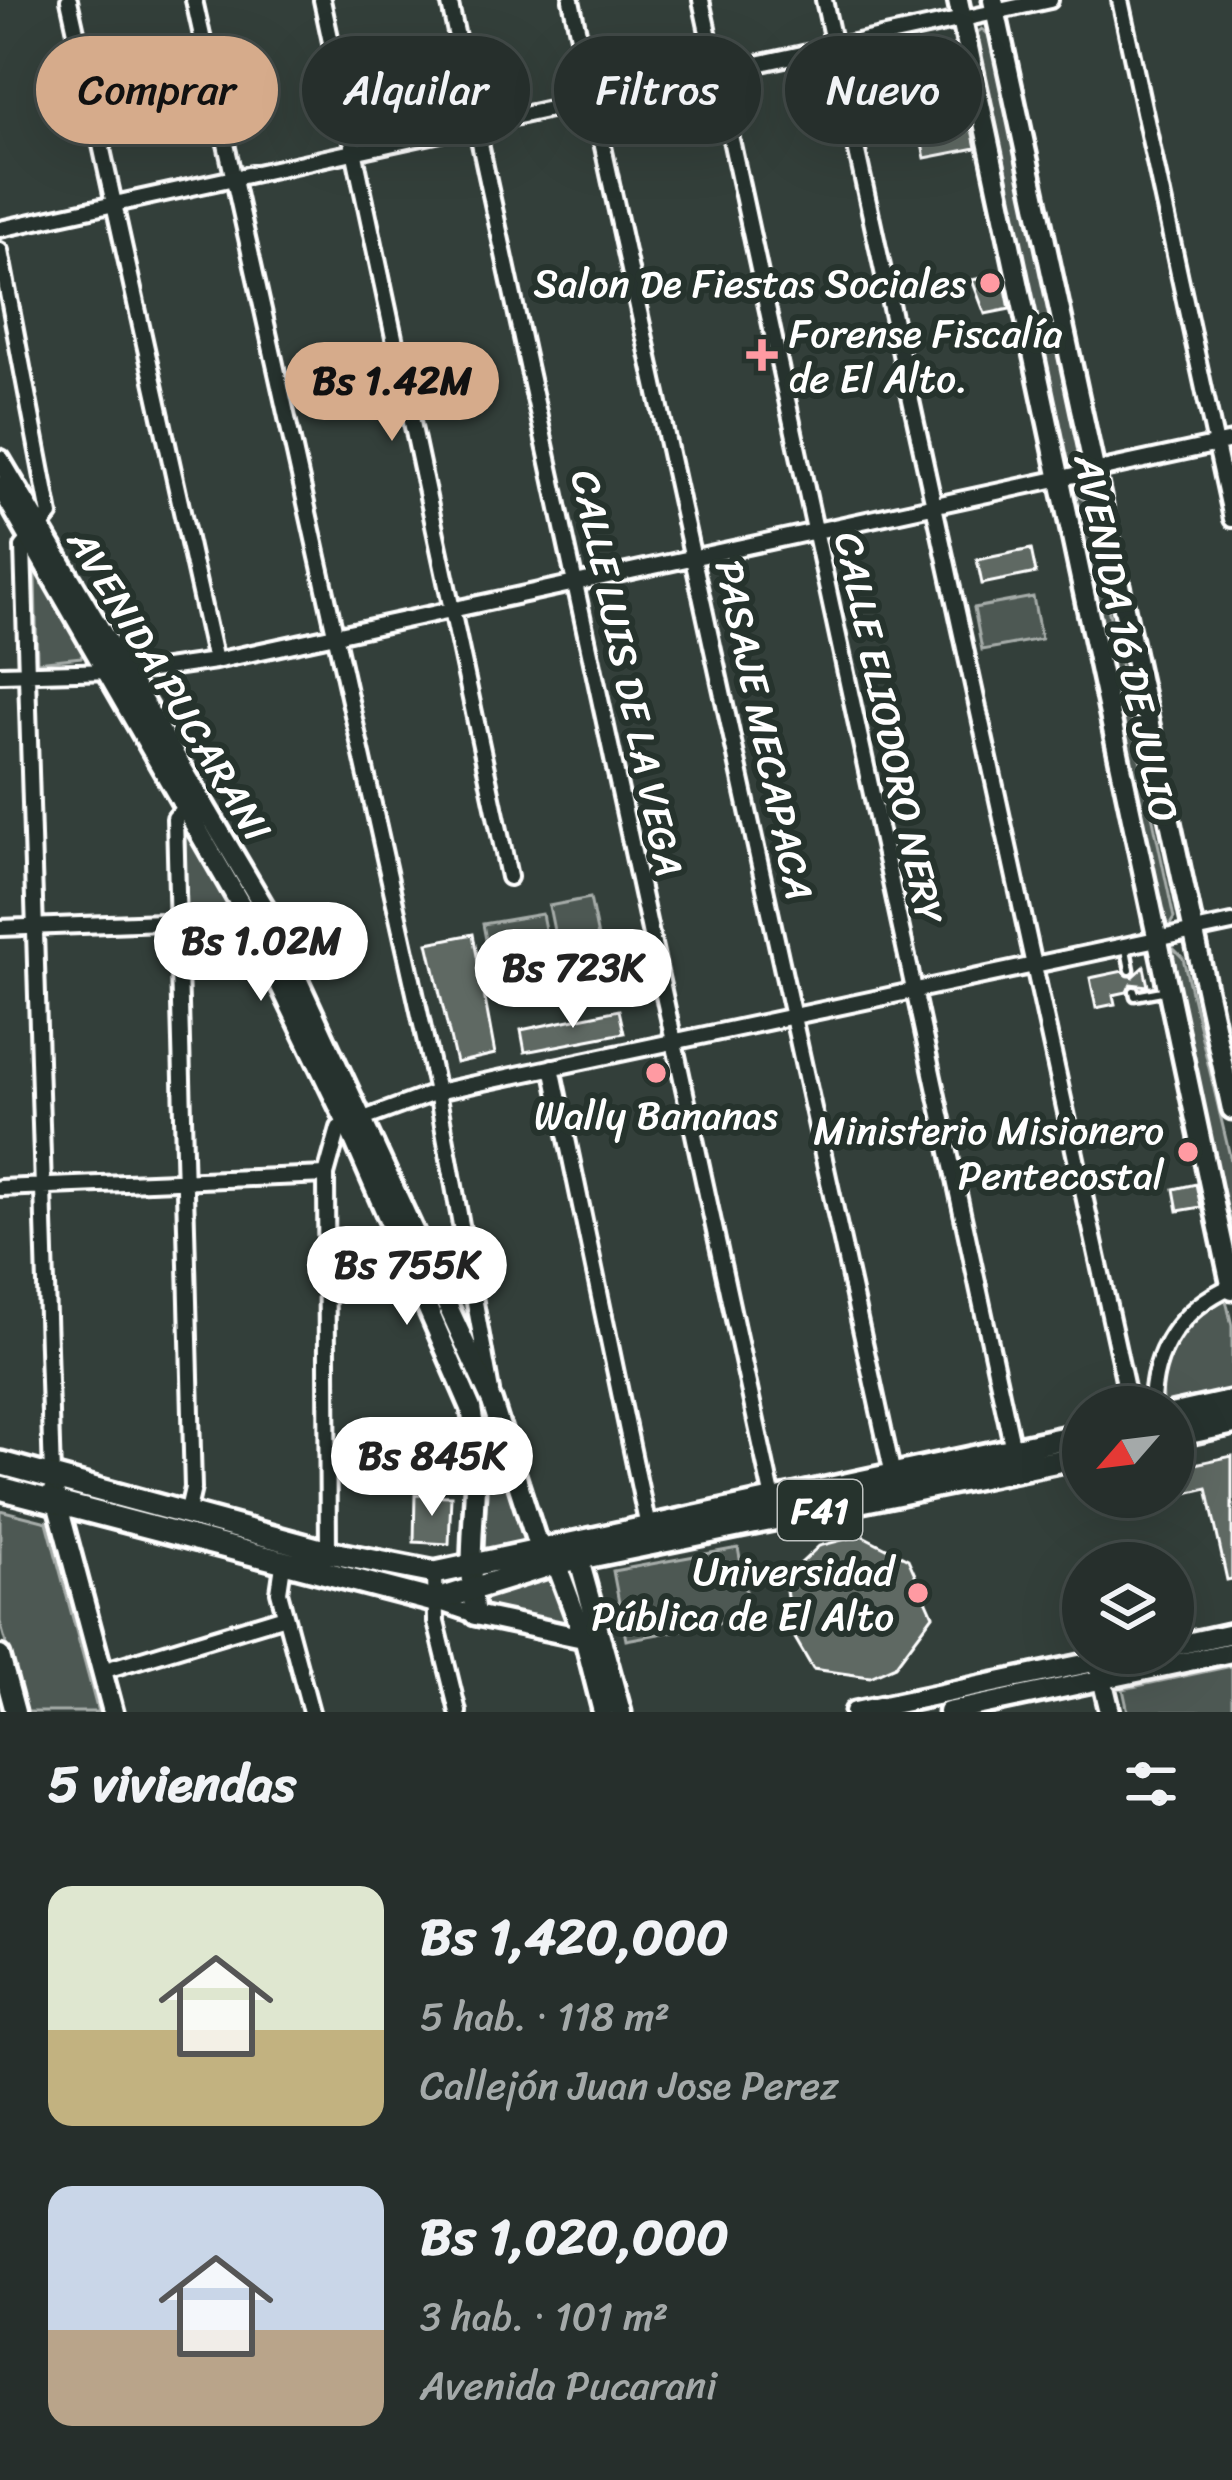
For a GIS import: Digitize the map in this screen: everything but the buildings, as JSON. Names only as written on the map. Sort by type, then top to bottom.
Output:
[{"type":"main road","points":[[1194,1410],[1232,1402]]},
{"type":"main road","points":[[1194,1431],[1232,1423]]},
{"type":"main road","name":"F41","points":[[0,1463],[328,1552],[470,1576],[1016,1460],[1062,1442]]},
{"type":"main road","name":"F41","points":[[563,1553],[649,1527],[892,1474],[1062,1457]]},
{"type":"main road","points":[[0,1488],[434,1601]]},
{"type":"main road","name":"F41","points":[[434,1601],[470,1576]]},
{"type":"street","points":[[69,0],[214,661]]},
{"type":"street","points":[[194,0],[437,1092],[492,1402],[471,1408]]},
{"type":"street","points":[[322,0],[508,877]]},
{"type":"street","name":"CALLE LUIS DE LA VEGA","points":[[448,0],[456,36]]},
{"type":"street","name":"PASAJE MECAPACA","points":[[571,0],[579,36]]},
{"type":"street","name":"CALLE ELIODORO NERY","points":[[700,0],[708,36]]},
{"type":"street","points":[[824,0],[832,36]]},
{"type":"street","points":[[868,36],[960,9],[1050,0]]},
{"type":"street","points":[[1120,0],[1224,443],[1232,519]]},
{"type":"street","name":"AVENIDA 16 DE JULIO","points":[[994,6],[1232,1109]]},
{"type":"street","name":"AVENIDA 16 DE JULIO","points":[[960,9],[1232,1287]]},
{"type":"street","points":[[0,229],[384,144]]},
{"type":"street","name":"CALLE LUIS DE LA VEGA","points":[[481,144],[773,1500]]},
{"type":"street","name":"PASAJE MECAPACA","points":[[602,144],[892,1474]]},
{"type":"street","name":"CALLE ELIODORO NERY","points":[[731,144],[1016,1460]]},
{"type":"street","points":[[855,144],[1030,966],[1126,1386]]},
{"type":"street","points":[[0,251],[50,515],[23,547],[47,1186],[52,1477],[113,1712]]},
{"type":"street","points":[[0,674],[112,671],[214,661],[1224,443]]},
{"type":"street","name":"AVENIDA PUCARANI","points":[[0,460],[34,533],[112,671],[255,909],[563,1553],[593,1640]]},
{"type":"street","name":"AVENIDA PUCARANI","points":[[0,486],[34,533]]},
{"type":"street","name":"AVENIDA PUCARANI","points":[[112,671],[184,808],[255,909]]},
{"type":"street","points":[[184,808],[175,818],[188,1180],[193,1488],[188,1514]]},
{"type":"street","points":[[0,928],[178,922],[255,909]]},
{"type":"street","points":[[328,1552],[326,1175],[333,1136],[354,1121],[437,1092],[1232,923]]},
{"type":"street","points":[[552,1067],[649,1527]]},
{"type":"street","name":"AVENIDA PUCARANI","points":[[354,1121],[471,1408],[476,1448],[470,1576],[475,1615]]},
{"type":"street","points":[[0,1188],[326,1175]]},
{"type":"street","points":[[1154,1386],[1158,1362],[1181,1321],[1232,1287]]},
{"type":"street","points":[[283,1565],[279,1592],[311,1712]]},
{"type":"street","points":[[435,1573],[434,1601],[458,1712]]},
{"type":"street","points":[[434,1601],[475,1615],[593,1640]]},
{"type":"street","points":[[102,1671],[285,1616]]},
{"type":"street","points":[[1194,1642],[1232,1634]]},
{"type":"street","points":[[593,1640],[603,1712]]},
{"type":"street","points":[[593,1640],[621,1712]]},
{"type":"street","points":[[1194,1657],[1232,1652]]},
{"type":"street","points":[[0,1656],[15,1712]]},
{"type":"street","points":[[855,1712],[1077,1674]]},
{"type":"street","points":[[948,1712],[1086,1674]]},
{"type":"street","points":[[1101,1674],[1110,1712]]},
{"type":"lane","points":[[1125,946],[1130,970]]},
{"type":"lane","points":[[1134,991],[1135,995],[1168,990]]},
{"type":"shaded area","points":[[982,29],[992,37],[1079,450],[1072,460],[1065,461],[982,82],[982,36],[972,36]]},
{"type":"shaded area","points":[[1072,497],[1085,500],[1174,918],[1163,928]]},
{"type":"shaded area","points":[[41,573],[84,652],[81,657],[37,662],[35,575]]},
{"type":"shaded area","points":[[1033,597],[1041,639],[982,650],[974,608]]},
{"type":"shaded area","points":[[188,828],[232,906],[227,909],[187,907],[184,830]]},
{"type":"shaded area","points":[[590,898],[602,957],[561,965],[549,906]]},
{"type":"shaded area","points":[[542,914],[550,955],[491,966],[483,924]]},
{"type":"shaded area","points":[[1174,949],[1183,958],[1232,1165],[1232,1261],[1168,951]]},
{"type":"shaded area","points":[[459,1249],[480,1361],[430,1253]]},
{"type":"shaded area","points":[[1220,1297],[1226,1300],[1232,1326],[1232,1395],[1194,1402],[1194,1386],[1163,1386],[1176,1345]]},
{"type":"shaded area","points":[[495,1424],[525,1540],[489,1552],[484,1548],[491,1425]]},
{"type":"shaded area","points":[[0,1510],[47,1522],[98,1712],[25,1712],[0,1622]]},
{"type":"shaded area","points":[[738,1548],[751,1617],[626,1640],[613,1571]]},
{"type":"shaded area","points":[[555,1577],[571,1619],[568,1626],[481,1604],[481,1597]]},
{"type":"shaded area","points":[[1232,1666],[1232,1712],[1128,1712],[1123,1689]]},
{"type":"place","name":"Salon De Fiestas Sociales","points":[[990,283]]},
{"type":"place","name":"Forense Fiscalía de El Alto.","points":[[762,355]]},
{"type":"place","name":"Wally Bananas","points":[[656,1073]]},
{"type":"place","name":"Ministerio Misionero Pentecostal","points":[[1188,1152]]},
{"type":"place","name":"Universidad Pública de El Alto","points":[[918,1593]]}]
